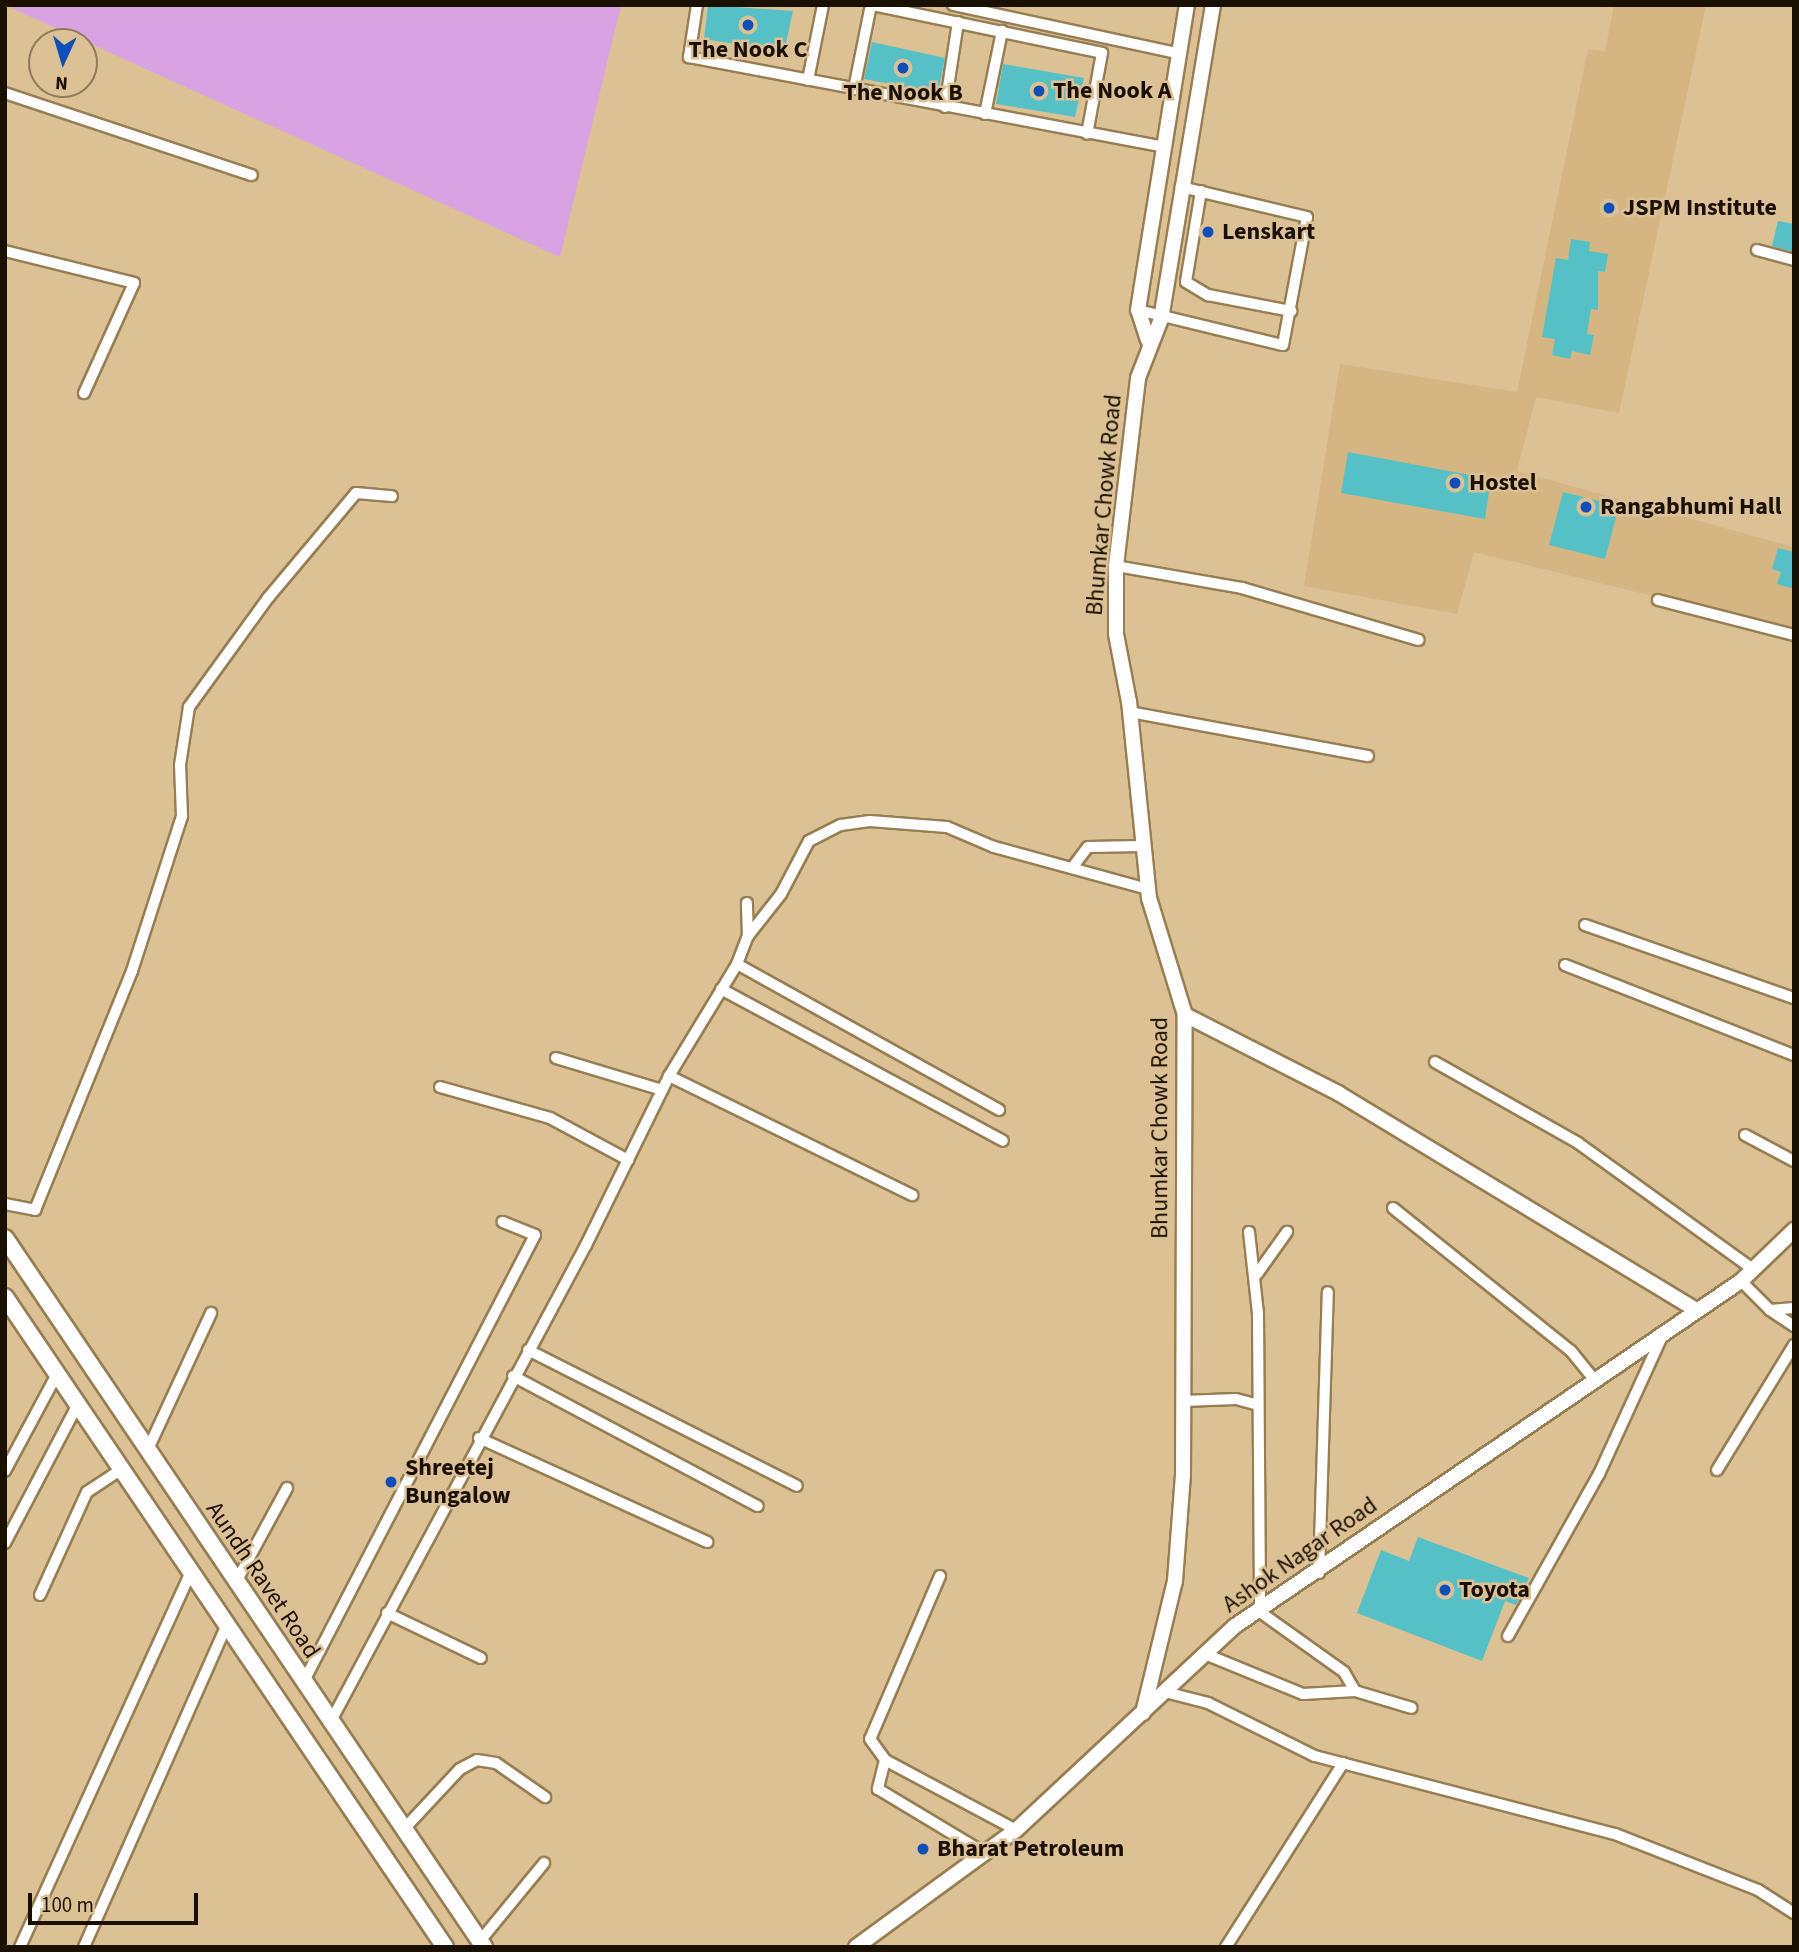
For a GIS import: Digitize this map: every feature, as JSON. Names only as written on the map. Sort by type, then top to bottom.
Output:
[{"type":"main road","name":"Aundh Ravet Road","points":[[5,1238],[482,1944]]},
{"type":"main road","points":[[5,1297],[445,1947]]},
{"type":"street","points":[[697,5],[689,57],[1160,146]]},
{"type":"street","points":[[808,80],[823,5]]},
{"type":"street","points":[[854,89],[872,5],[1102,53],[1087,134]]},
{"type":"street","points":[[953,5],[1009,11],[1203,58]]},
{"type":"street","points":[[1148,340],[1138,310],[1160,146],[1187,5]]},
{"type":"street","name":"Bhumkar Chowk Road","points":[[1143,1713],[1175,1581],[1183,1401],[1185,1015],[1148,889],[1130,712],[1116,634],[1116,566],[1138,378],[1148,340],[1161,319],[1213,5]]},
{"type":"street","points":[[945,107],[958,22]]},
{"type":"street","points":[[985,114],[1002,31]]},
{"type":"street","points":[[5,93],[252,175]]},
{"type":"street","points":[[1138,310],[1161,319],[1283,345],[1307,217],[1181,187]]},
{"type":"street","points":[[1201,191],[1186,282],[1208,295],[1291,311]]},
{"type":"street","points":[[1757,250],[1794,260]]},
{"type":"street","points":[[5,251],[134,283],[84,393]]},
{"type":"street","points":[[5,1204],[35,1210],[132,971],[182,816],[180,765],[189,707],[268,598],[356,493],[392,496]]},
{"type":"street","points":[[1116,566],[1242,589],[1419,639]]},
{"type":"street","points":[[1658,600],[1794,635]]},
{"type":"street","points":[[1130,712],[1368,756]]},
{"type":"street","points":[[331,1721],[628,1160],[669,1076],[737,964],[748,936],[781,894],[809,841],[841,825],[870,821],[947,827],[1072,869],[1148,889]]},
{"type":"street","points":[[1072,869],[1088,847],[1142,846]]},
{"type":"street","points":[[747,903],[748,936]]},
{"type":"street","points":[[1586,925],[1794,999]]},
{"type":"street","points":[[737,964],[999,1110]]},
{"type":"street","points":[[1565,965],[1794,1055]]},
{"type":"street","points":[[721,989],[1003,1140]]},
{"type":"street","points":[[1185,1015],[1386,1120],[1696,1310]]},
{"type":"street","points":[[556,1058],[662,1090]]},
{"type":"street","points":[[1435,1062],[1578,1143],[1753,1269]]},
{"type":"street","points":[[669,1076],[912,1195]]},
{"type":"street","points":[[440,1087],[550,1118],[628,1160]]},
{"type":"street","points":[[1745,1135],[1794,1161]]},
{"type":"street","points":[[1392,1208],[1571,1350],[1593,1378]]},
{"type":"street","points":[[304,1681],[535,1235],[503,1222]]},
{"type":"street","name":"Ashok Nagar Road","points":[[856,1947],[1016,1830],[1205,1654],[1260,1612],[1320,1573],[1422,1494],[1741,1281],[1794,1230]]},
{"type":"street","points":[[1249,1232],[1257,1274],[1260,1612],[1343,1672],[1355,1691]]},
{"type":"street","points":[[1257,1274],[1287,1232]]},
{"type":"street","points":[[1741,1281],[1770,1310],[1794,1326]]},
{"type":"street","points":[[1320,1573],[1328,1293]]},
{"type":"street","points":[[1770,1310],[1794,1308]]},
{"type":"street","points":[[148,1449],[211,1313]]},
{"type":"street","points":[[1508,1636],[1599,1474],[1664,1332]]},
{"type":"street","points":[[1717,1470],[1794,1345]]},
{"type":"street","points":[[528,1350],[797,1486]]},
{"type":"street","points":[[5,1471],[57,1374]]},
{"type":"street","points":[[513,1376],[758,1506]]},
{"type":"street","points":[[1183,1401],[1236,1399],[1258,1405]]},
{"type":"street","points":[[5,1543],[78,1404]]},
{"type":"street","points":[[479,1438],[707,1542]]},
{"type":"street","points":[[40,1595],[87,1492],[122,1469]]},
{"type":"street","points":[[236,1582],[287,1488]]},
{"type":"street","points":[[20,1947],[191,1572]]},
{"type":"street","points":[[940,1576],[871,1726],[872,1746],[885,1760],[1016,1830]]},
{"type":"street","points":[[387,1613],[481,1658]]},
{"type":"street","points":[[84,1947],[227,1625]]},
{"type":"street","points":[[1205,1654],[1303,1694],[1355,1691],[1412,1709]]},
{"type":"street","points":[[1165,1692],[1208,1703],[1261,1732],[1343,1763],[1615,1834],[1758,1890],[1794,1913]]},
{"type":"street","points":[[404,1829],[460,1769],[477,1760],[496,1763],[545,1797]]},
{"type":"street","points":[[885,1760],[878,1789],[986,1854]]},
{"type":"street","points":[[1226,1947],[1343,1763]]},
{"type":"street","points":[[482,1944],[544,1863]]},
{"type":"shaded area","points":[[5,5],[621,5],[560,257],[98,47],[98,28],[56,28]]},
{"type":"shaded area","name":"JSPM Institute","points":[[1614,5],[1706,5],[1619,413],[1536,397],[1517,471],[1794,547],[1794,631],[1474,552],[1457,614],[1304,586],[1340,364],[1517,392],[1588,49],[1605,52]]},
{"type":"building","name":"The Nook C","points":[[708,5],[793,11],[784,52],[704,39]]},
{"type":"building","name":"The Nook B","points":[[872,42],[945,58],[938,93],[864,79]]},
{"type":"building","name":"The Nook A","points":[[1003,64],[1084,78],[1075,117],[996,104]]},
{"type":"building","points":[[1778,221],[1794,224],[1794,252],[1772,246]]},
{"type":"building","points":[[1571,239],[1590,242],[1589,251],[1608,254],[1605,272],[1598,271],[1598,310],[1591,309],[1587,334],[1594,335],[1590,355],[1572,351],[1570,359],[1552,355],[1555,339],[1542,337],[1556,258],[1568,260]]},
{"type":"building","name":"Hostel","points":[[1348,452],[1491,479],[1485,519],[1341,493]]},
{"type":"building","points":[[1563,492],[1619,506],[1605,559],[1549,545]]},
{"type":"building","points":[[1778,548],[1794,552],[1794,589],[1777,584],[1781,572],[1772,569]]},
{"type":"building","name":"Toyota","points":[[1418,1537],[1529,1578],[1516,1605],[1505,1601],[1482,1661],[1357,1613],[1381,1550],[1409,1561]]},
{"type":"place","name":"The Nook C","points":[[748,25]]},
{"type":"place","name":"The Nook B","points":[[903,68]]},
{"type":"place","name":"The Nook A","points":[[1039,91]]},
{"type":"place","name":"JSPM Institute","points":[[1609,208]]},
{"type":"place","name":"Lenskart","points":[[1208,232]]},
{"type":"place","name":"Hostel","points":[[1455,483]]},
{"type":"place","name":"Rangabhumi Hall","points":[[1586,507]]},
{"type":"place","name":"Shreetej Bungalow","points":[[391,1482]]},
{"type":"place","name":"Toyota","points":[[1445,1590]]},
{"type":"place","name":"Bharat Petroleum","points":[[923,1849]]}]
